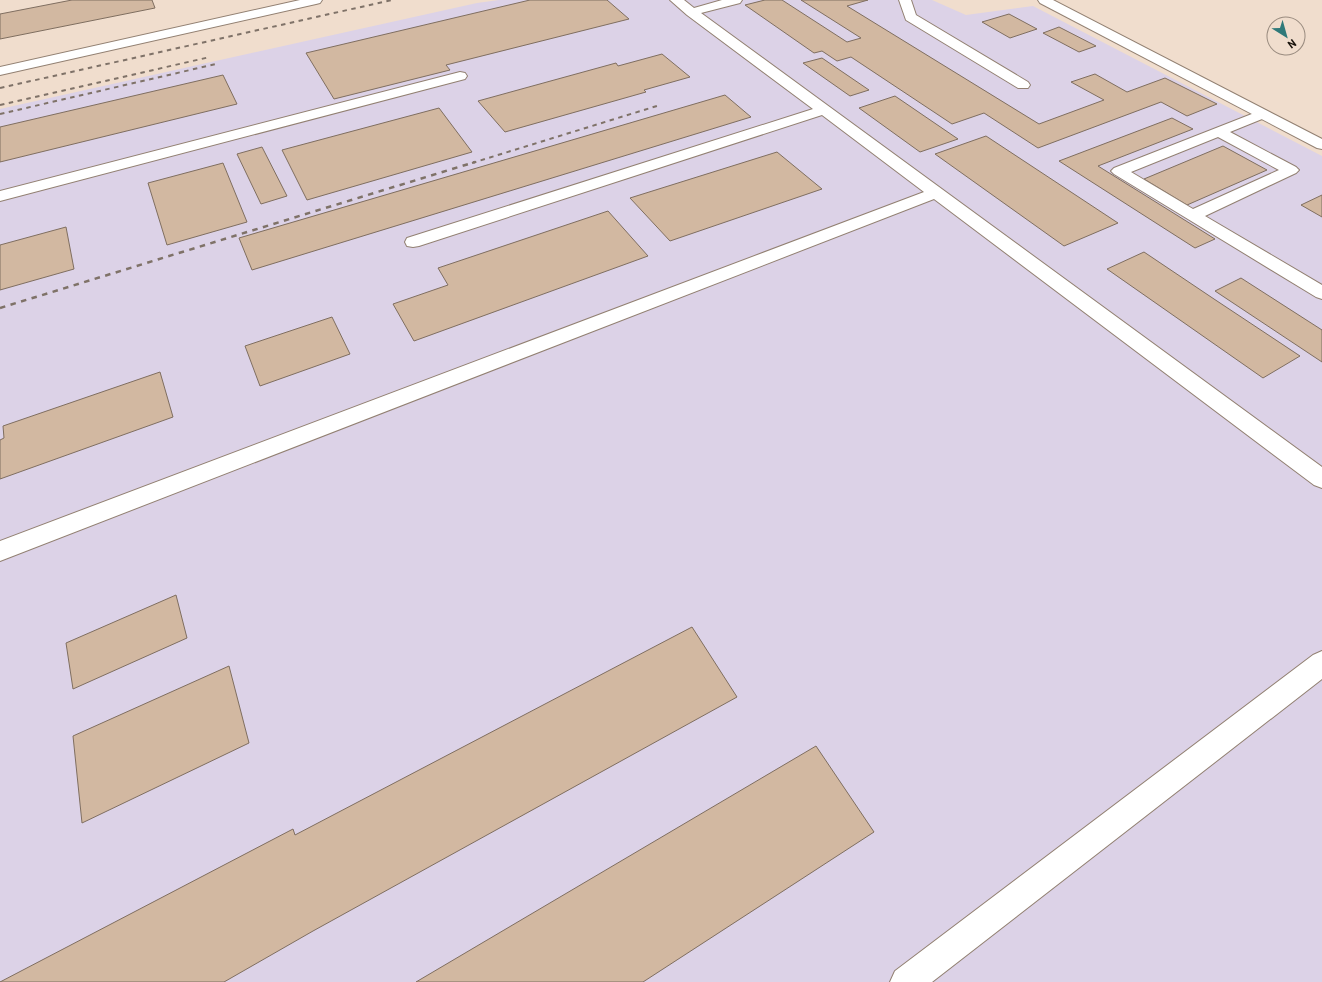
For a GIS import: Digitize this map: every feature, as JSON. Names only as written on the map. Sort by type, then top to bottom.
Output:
[{"type":"street","points":[[0,71],[316,0]]},
{"type":"street","points":[[676,0],[1322,479]]},
{"type":"street","points":[[691,12],[736,0]]},
{"type":"street","points":[[905,0],[910,18],[1024,85]]},
{"type":"street","points":[[1044,0],[1322,145]]},
{"type":"street","points":[[0,196],[460,76]]},
{"type":"street","points":[[413,242],[824,110]]},
{"type":"street","points":[[1262,114],[1119,171],[1322,293]]},
{"type":"street","points":[[1289,128],[1322,136]]},
{"type":"street","points":[[1193,215],[1291,170],[1218,131]]},
{"type":"street","points":[[0,551],[936,193]]},
{"type":"street","points":[[906,982],[1322,663]]},
{"type":"shaded area","points":[[499,0],[932,0],[966,15],[1033,6],[1322,156],[1322,982],[0,982],[0,109],[477,3]]},
{"type":"building","points":[[72,0],[152,0],[155,8],[0,39],[0,14]]},
{"type":"building","points":[[530,0],[607,0],[629,19],[446,65],[450,70],[334,99],[306,53]]},
{"type":"building","points":[[765,0],[782,0],[847,42],[861,38],[801,0],[868,0],[847,6],[1039,124],[1104,100],[1071,82],[1095,74],[1127,92],[1165,78],[1217,104],[1187,116],[1161,102],[1038,148],[984,113],[952,124],[851,57],[837,61],[822,51],[814,53],[745,5]]},
{"type":"building","points":[[1009,14],[1037,29],[1010,38],[982,22]]},
{"type":"building","points":[[1059,27],[1096,46],[1079,52],[1043,33]]},
{"type":"building","points":[[662,54],[690,77],[644,90],[646,92],[505,132],[478,101],[616,63],[618,66]]},
{"type":"building","points":[[822,58],[869,90],[850,96],[803,63]]},
{"type":"building","points":[[223,75],[237,104],[0,162],[0,127]]},
{"type":"building","points":[[725,95],[751,117],[252,270],[239,238]]},
{"type":"building","points":[[895,96],[958,139],[920,152],[859,108]]},
{"type":"building","points":[[439,108],[472,152],[307,200],[282,150]]},
{"type":"building","points":[[1172,118],[1193,129],[1098,166],[1215,239],[1195,248],[1059,161]]},
{"type":"building","points":[[986,136],[1118,223],[1064,246],[935,154]]},
{"type":"building","points":[[1223,146],[1267,170],[1187,205],[1144,179]]},
{"type":"building","points":[[262,147],[287,196],[261,204],[237,154]]},
{"type":"building","points":[[777,152],[822,189],[670,241],[630,198]]},
{"type":"building","points":[[223,163],[247,222],[167,245],[148,183]]},
{"type":"building","points":[[1322,195],[1322,217],[1301,205]]},
{"type":"building","points":[[608,211],[648,256],[414,341],[393,304],[448,285],[438,268]]},
{"type":"building","points":[[66,227],[74,269],[0,290],[0,245]]},
{"type":"building","points":[[1144,252],[1300,356],[1263,378],[1107,269]]},
{"type":"building","points":[[1241,278],[1322,330],[1322,362],[1215,291]]},
{"type":"building","points":[[332,317],[350,354],[260,386],[245,346]]},
{"type":"building","points":[[160,372],[173,417],[0,479],[0,440],[4,438],[3,426]]},
{"type":"building","points":[[176,595],[187,638],[73,689],[66,643]]},
{"type":"building","points":[[692,627],[737,697],[313,931],[224,982],[0,982],[293,829],[295,835]]},
{"type":"building","points":[[229,666],[249,743],[82,823],[73,736]]},
{"type":"building","points":[[816,746],[874,832],[643,982],[416,982]]},
{"type":"railway","points":[[0,88],[392,0]]},
{"type":"railway","points":[[0,105],[210,57]]},
{"type":"railway","points":[[0,114],[216,64]]},
{"type":"railway","points":[[472,163],[660,105]]},
{"type":"railway","points":[[0,308],[475,162]]}]
